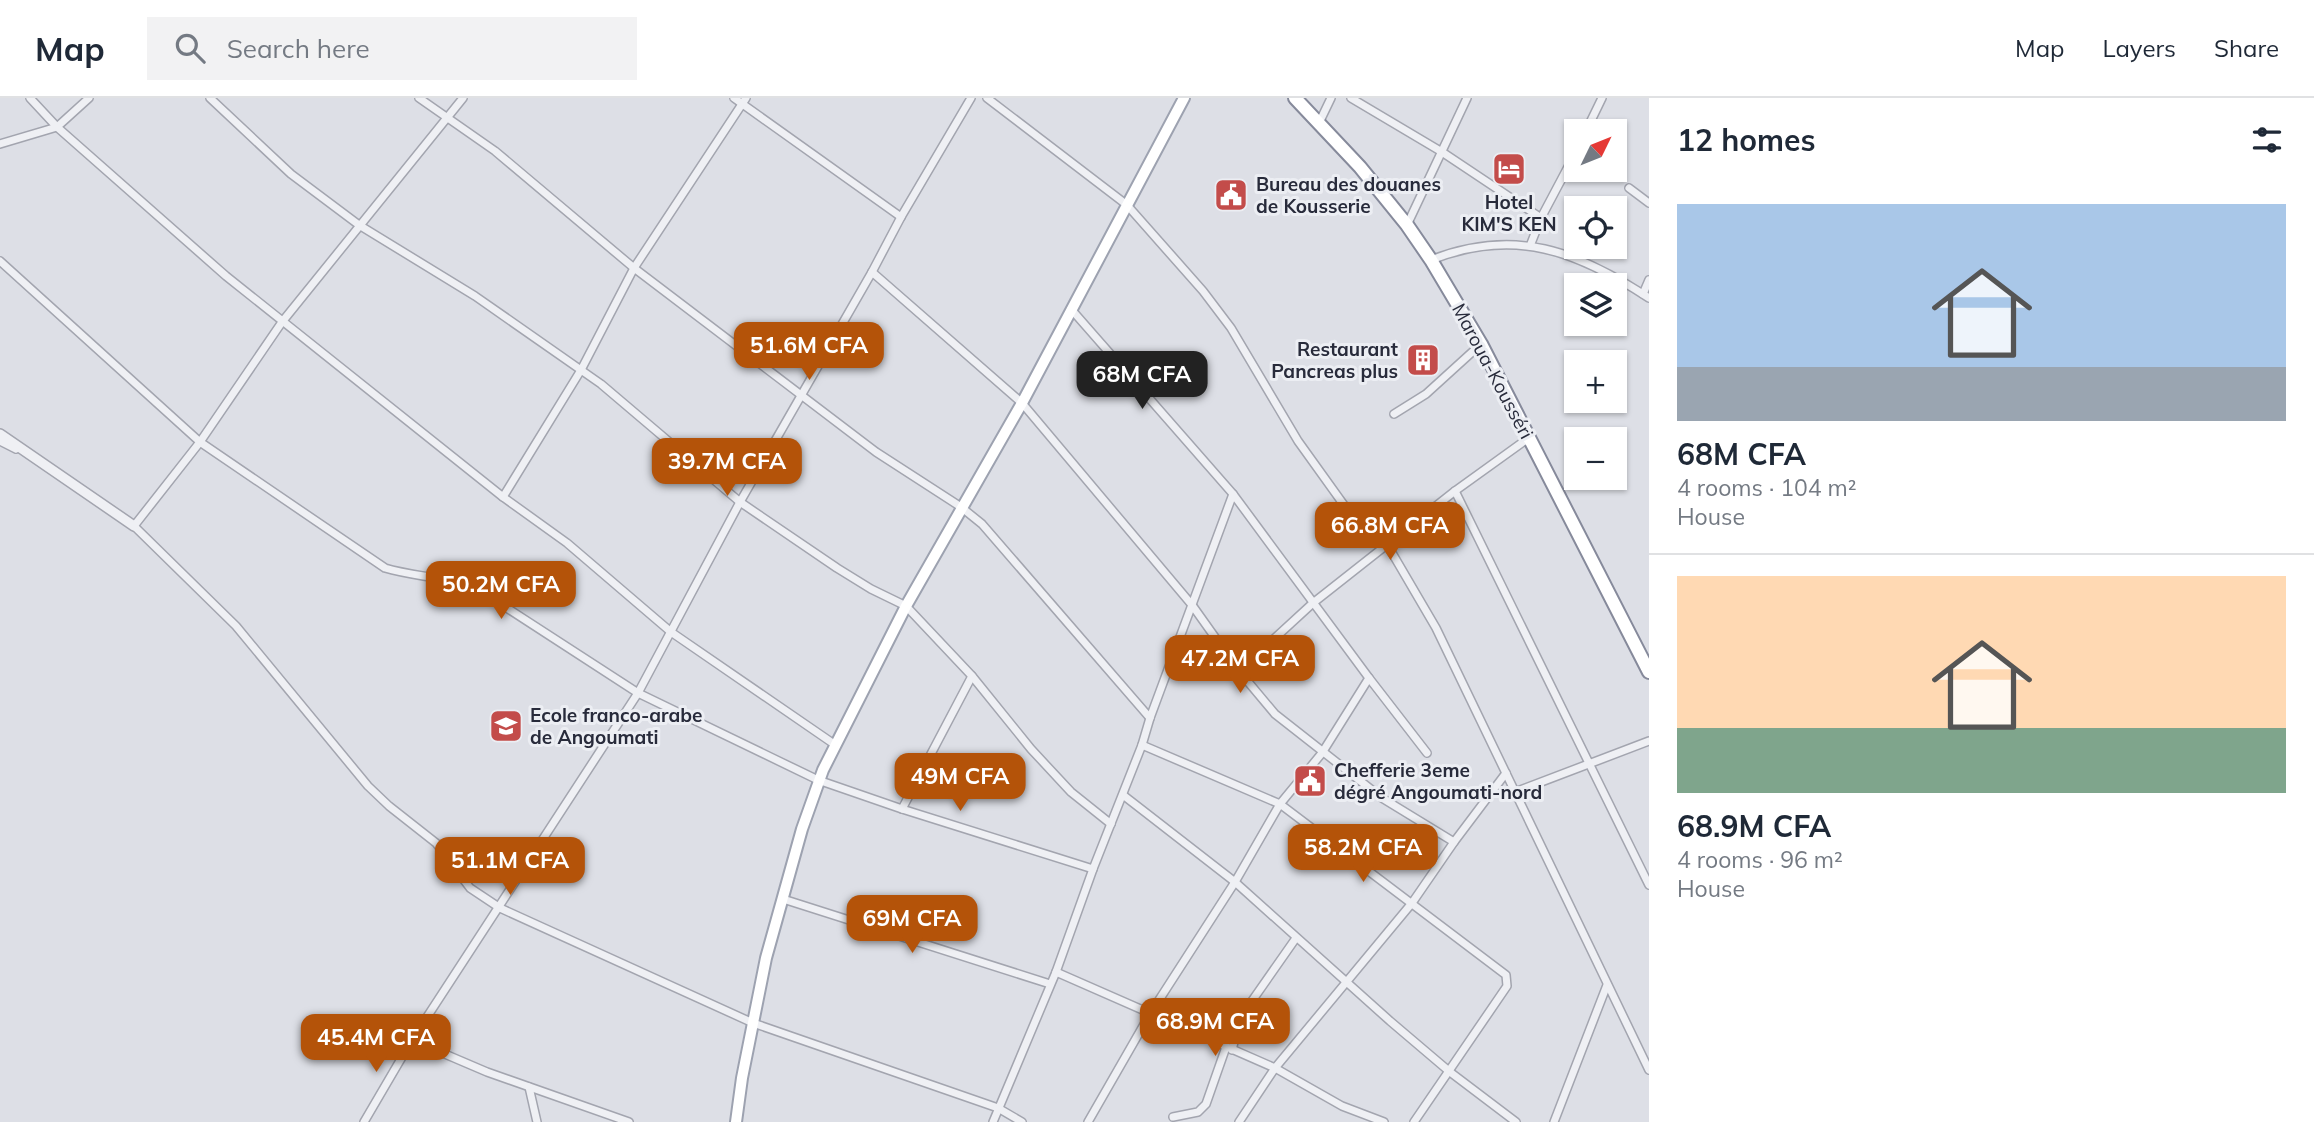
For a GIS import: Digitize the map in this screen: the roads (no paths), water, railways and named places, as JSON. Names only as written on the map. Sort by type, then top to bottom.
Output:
[{"type":"highway","name":"Maroua-Kousséri","points":[[1295,98],[1407,225],[1431,260],[1481,344],[1649,672]]},
{"type":"main road","points":[[736,1122],[766,958],[818,780],[906,606],[1022,403],[1184,98]]},
{"type":"street","points":[[30,98],[57,127],[282,322],[503,497],[567,543],[671,632],[834,744]]},
{"type":"street","points":[[0,145],[57,127],[89,98]]},
{"type":"street","points":[[210,98],[291,174],[359,226],[475,296],[601,384],[740,502],[837,568],[906,606],[972,676],[1071,792],[1111,824]]},
{"type":"street","points":[[418,98],[495,151],[634,268],[876,452],[961,507],[1003,546],[1150,718]]},
{"type":"street","points":[[134,526],[200,442],[282,322],[463,98]]},
{"type":"street","points":[[734,98],[744,101],[901,217]]},
{"type":"street","points":[[364,1122],[412,1040],[638,693],[740,502],[971,98]]},
{"type":"street","points":[[987,98],[1127,205],[1203,291],[1231,328],[1298,442],[1359,526],[1368,536],[1388,546],[1436,628],[1649,1070]]},
{"type":"street","points":[[1319,123],[1331,98]]},
{"type":"street","points":[[1351,98],[1442,152],[1541,218]]},
{"type":"street","points":[[1407,225],[1467,98]]},
{"type":"street","points":[[1592,119],[1602,98]]},
{"type":"street","points":[[503,497],[581,370],[634,268],[744,101]]},
{"type":"street","points":[[1530,246],[1564,175]]},
{"type":"street","points":[[1629,188],[1649,203]]},
{"type":"street","points":[[1431,260],[1485,244],[1530,246],[1555,250],[1579,259],[1646,296],[1649,279]]},
{"type":"street","points":[[0,261],[200,442],[385,568],[409,575],[436,578],[490,597],[638,693],[818,780],[902,810],[1093,869]]},
{"type":"street","points":[[872,272],[1022,403],[1192,605],[1239,671],[1275,714],[1382,798],[1454,842]]},
{"type":"street","points":[[1071,309],[1233,494],[1427,753]]},
{"type":"street","points":[[1394,414],[1426,394],[1481,344]]},
{"type":"street","points":[[0,434],[134,526],[236,626],[368,786],[436,843],[470,888],[500,908],[753,1023],[998,1108],[1022,1122]]},
{"type":"street","points":[[1239,671],[1313,603],[1455,491],[1530,437]]},
{"type":"street","points":[[0,441],[23,452]]},
{"type":"street","points":[[1455,491],[1649,885]]},
{"type":"street","points":[[992,1122],[1056,972],[1093,869],[1143,745],[1150,718],[1233,494]]},
{"type":"street","points":[[902,810],[972,676]]},
{"type":"street","points":[[1088,1122],[1150,1014],[1235,882],[1280,804],[1322,753],[1369,678]]},
{"type":"street","points":[[1515,792],[1649,741]]},
{"type":"street","points":[[1143,745],[1280,804],[1506,975],[1507,986],[1418,1120]]},
{"type":"street","points":[[1239,1122],[1275,1069],[1412,904],[1506,773]]},
{"type":"street","points":[[1123,795],[1235,882],[1345,983],[1450,1072],[1516,1122]]},
{"type":"street","points":[[783,899],[1050,984]]},
{"type":"street","points":[[1173,1117],[1198,1111],[1206,1104],[1240,1018],[1296,938]]},
{"type":"street","points":[[1056,972],[1275,1069],[1342,1106],[1384,1122]]},
{"type":"street","points":[[1554,1122],[1607,985]]},
{"type":"street","points":[[412,1040],[529,1087],[629,1122]]},
{"type":"street","points":[[529,1087],[537,1122]]},
{"type":"place","name":"Hotel KIM'S KEN","points":[[1509,169]]},
{"type":"place","name":"Bureau des douanes de Kousserie","points":[[1231,195]]},
{"type":"place","name":"Restaurant Pancreas plus","points":[[1423,360]]},
{"type":"place","name":"Ecole franco-arabe de Angoumati","points":[[506,726]]},
{"type":"place","name":"Chefferie 3eme dégré Angoumati-nord","points":[[1310,781]]}]
